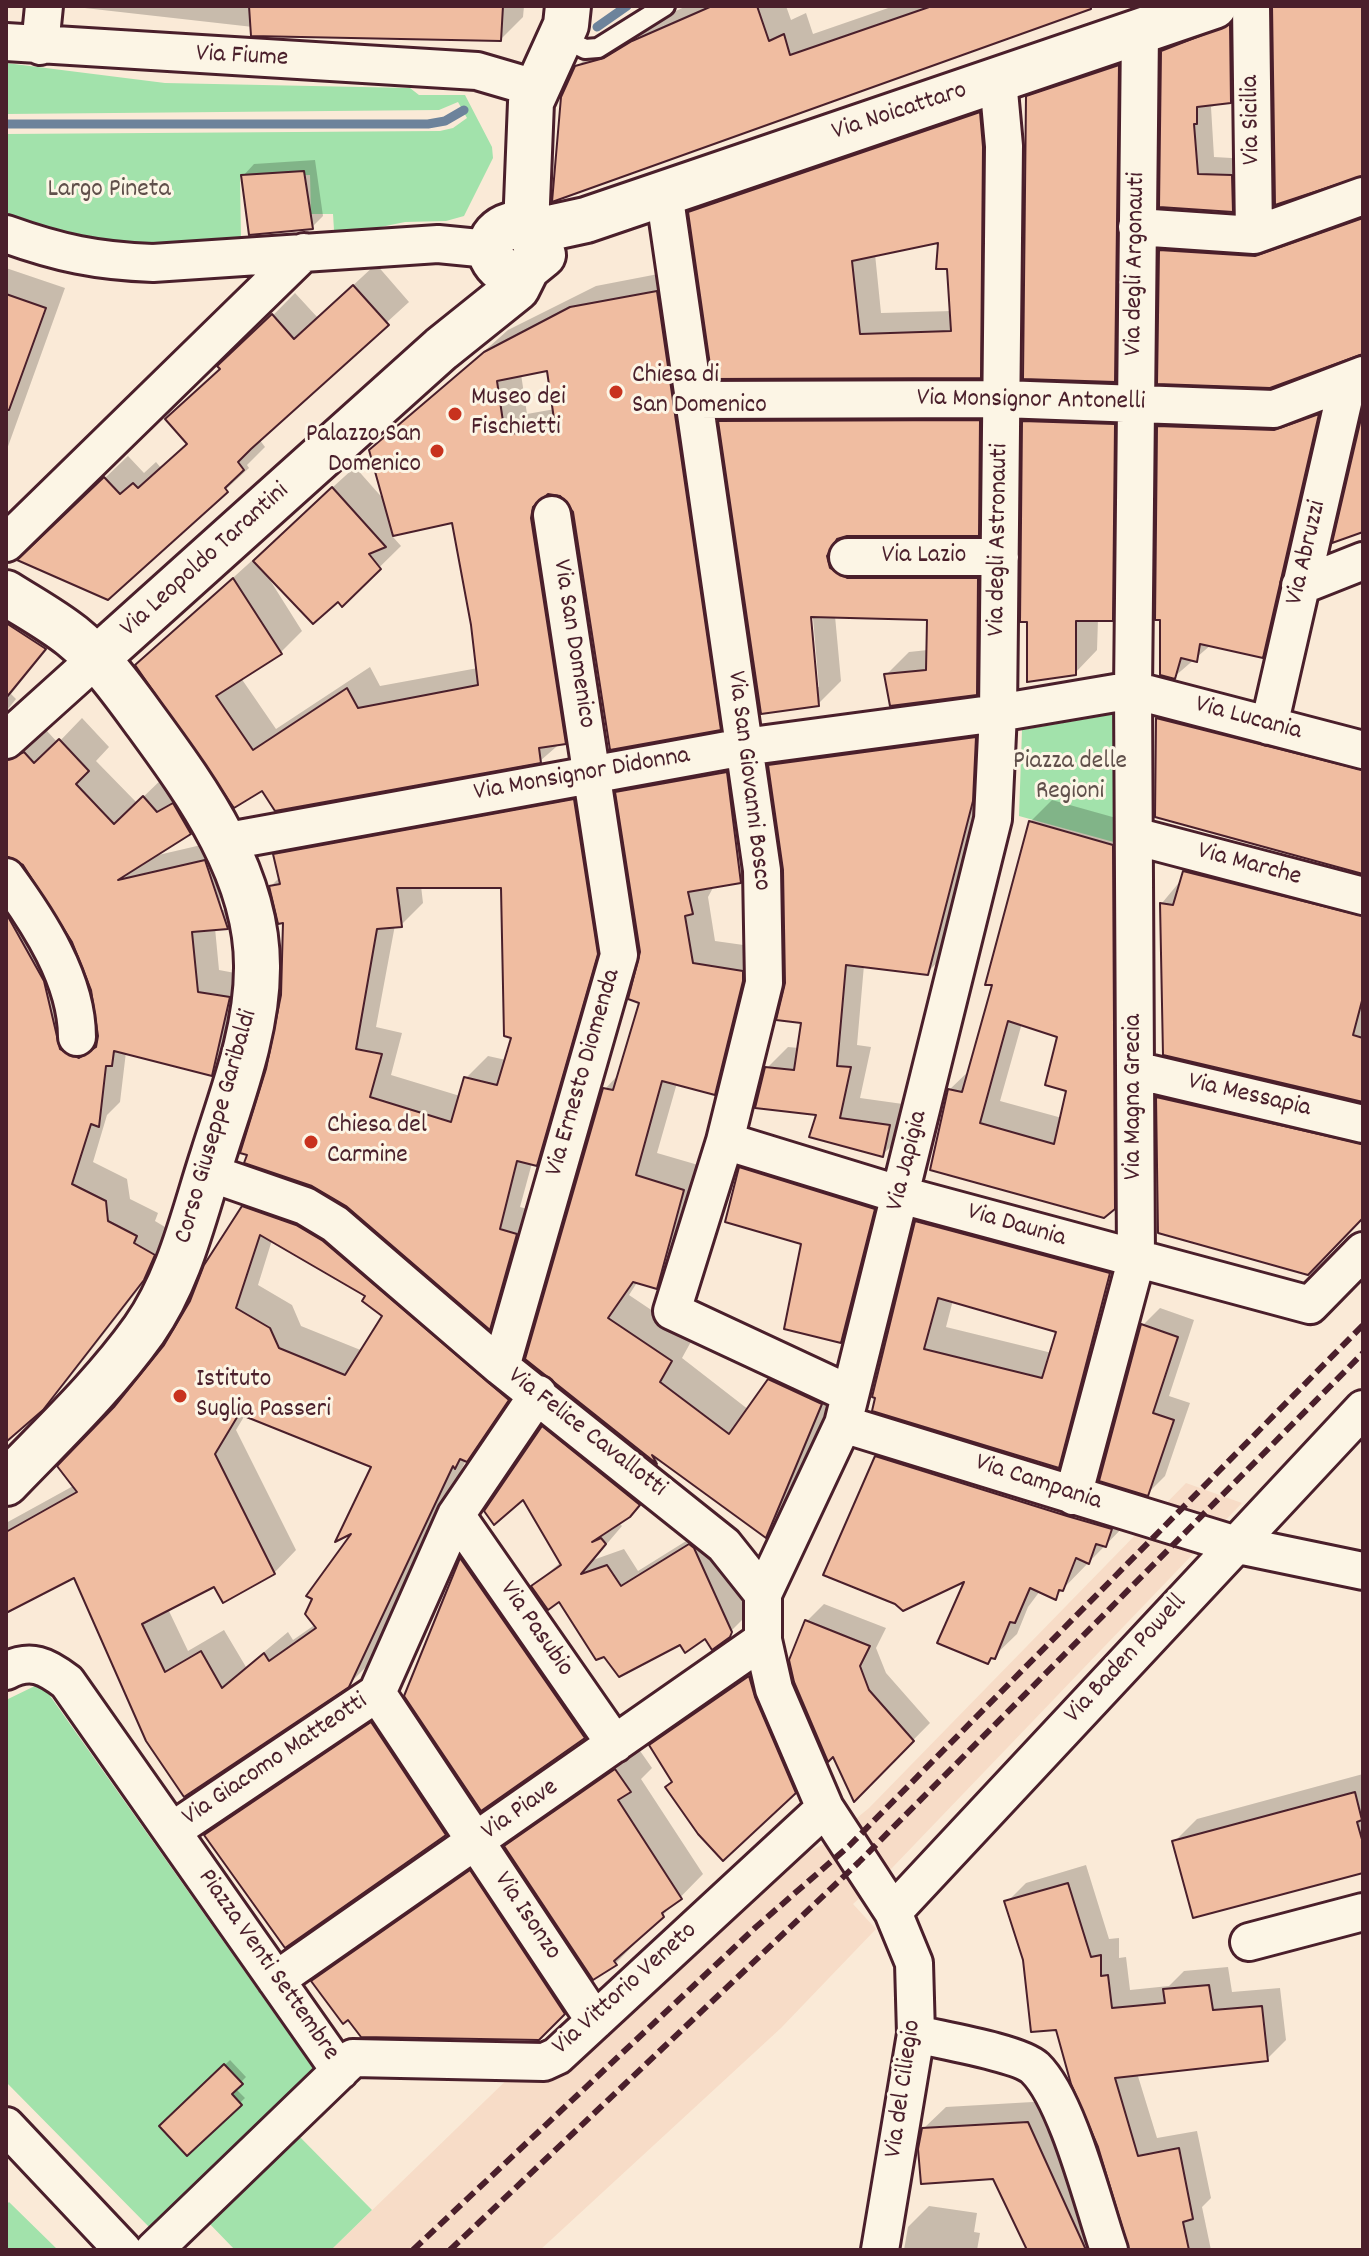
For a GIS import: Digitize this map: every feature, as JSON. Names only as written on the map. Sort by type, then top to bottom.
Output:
[{"type":"street","points":[[23,44],[44,6]]},
{"type":"street","name":"Via Noicattaro","points":[[514,247],[664,192],[1214,6]]},
{"type":"street","name":"Via Sicilia","points":[[1251,6],[1254,235]]},
{"type":"street","points":[[6,234],[56,252],[100,261],[153,263],[438,244],[514,247],[535,88],[564,22]]},
{"type":"street","name":"Via degli Argonauti","points":[[1133,690],[1140,31]]},
{"type":"street","name":"Via Fiume","points":[[23,44],[477,71],[535,88]]},
{"type":"street","name":"Via degli Astronauti","points":[[998,80],[1004,146],[998,713]]},
{"type":"street","name":"Via San Giovanni Bosco","points":[[664,192],[762,870],[764,983],[725,1141],[672,1311],[846,1409]]},
{"type":"street","points":[[1137,227],[1254,235],[1363,196]]},
{"type":"street","name":"Via Leopoldo Tarantini","points":[[6,740],[441,349],[477,298],[488,276],[514,247]]},
{"type":"street","points":[[6,543],[304,252]]},
{"type":"street","name":"Via Monsignor Antonelli","points":[[693,400],[1002,399],[1274,409],[1355,378]]},
{"type":"street","name":"Via Abruzzi","points":[[1269,726],[1300,586],[1355,378]]},
{"type":"street","name":"Via San Domenico","points":[[552,515],[593,773]]},
{"type":"street","name":"Via Lazio","points":[[848,557],[1000,557]]},
{"type":"street","points":[[1300,586],[1363,561]]},
{"type":"street","name":"Corso Giuseppe Garibaldi","points":[[6,593],[72,636],[96,659],[195,789],[238,872],[252,919],[257,969],[244,1055],[185,1245],[145,1328],[96,1388],[6,1483]]},
{"type":"street","name":"Via Monsignor Didonna","points":[[223,842],[744,747],[998,713],[1133,690]]},
{"type":"street","name":"Via Lucania","points":[[1133,690],[1363,750]]},
{"type":"street","name":"Via Magna Grecia","points":[[1073,1496],[1136,1261],[1133,690]]},
{"type":"street","name":"Via Japigia","points":[[763,1594],[846,1409],[993,819],[998,713]]},
{"type":"street","name":"Via Ernesto Diomenda","points":[[501,1367],[619,955],[593,773]]},
{"type":"street","name":"Via Marche","points":[[1134,836],[1363,896]]},
{"type":"street","points":[[6,877],[34,914],[77,1008],[77,1037]]},
{"type":"street","name":"Via Messapia","points":[[1135,1070],[1363,1124]]},
{"type":"street","name":"Via Daunia","points":[[725,1141],[901,1195],[1136,1261],[1310,1305],[1363,1251]]},
{"type":"street","name":"Via Felice Cavallotti","points":[[207,1172],[305,1206],[335,1224],[501,1367],[724,1545],[763,1594]]},
{"type":"street","name":"Via Giacomo Matteotti","points":[[172,1831],[377,1693],[456,1515],[538,1394]]},
{"type":"street","name":"Via Campania","points":[[846,1409],[903,1440],[1073,1496],[1233,1544],[1363,1571]]},
{"type":"street","name":"Via Baden Powell","points":[[893,1912],[1233,1544],[1363,1409]]},
{"type":"street","name":"Via Pasubio","points":[[456,1515],[615,1744]]},
{"type":"street","points":[[763,1594],[763,1640],[774,1689],[825,1808]]},
{"type":"street","name":"Via Piave","points":[[276,1980],[763,1640]]},
{"type":"street","name":"Piazza Venti Settembre","points":[[6,1671],[20,1664],[44,1665],[67,1682],[340,2071]]},
{"type":"street","name":"Via Isonzo","points":[[377,1693],[595,2021]]},
{"type":"street","name":"Via del Ciliegio","points":[[825,1808],[893,1912],[914,1963],[916,2034],[880,2250]]},
{"type":"street","name":"Via Vittorio Veneto","points":[[340,2071],[353,2058],[544,2062],[557,2056],[825,1808]]},
{"type":"street","points":[[1249,1942],[1363,1912]]},
{"type":"street","points":[[916,2034],[984,2049],[1033,2066],[1056,2099],[1109,2250]]},
{"type":"street","points":[[154,2250],[340,2071]]},
{"type":"street","points":[[6,2126],[123,2250]]},
{"type":"lane","points":[[564,22],[585,49],[598,48],[665,6]]},
{"type":"shaded area","points":[[1186,1483],[1242,1503],[892,1868],[853,1904],[876,1929],[781,2028],[540,2250],[331,2250],[519,2068],[558,2079],[779,1868],[829,1841],[869,1808]]},
{"type":"green space","name":"Largo Pineta","points":[[6,63],[165,83],[410,88],[419,95],[465,95],[492,147],[493,158],[464,216],[446,221],[405,222],[366,230],[334,230],[333,214],[311,214],[310,175],[240,177],[241,239],[102,250],[8,216],[6,134],[440,131],[453,128],[467,118],[458,102],[439,110],[6,114]]},
{"type":"green space","name":"Piazza delle Regioni","points":[[1120,713],[1121,844],[1019,816],[1022,730]]},
{"type":"green space","points":[[41,1683],[317,2074],[154,2232],[6,2082],[6,1700]]},
{"type":"green space","points":[[295,2132],[372,2210],[331,2250],[235,2250],[205,2219]]},
{"type":"green space","points":[[9,2202],[58,2250],[6,2250],[6,2205]]},
{"type":"building","points":[[249,6],[503,6],[501,41],[251,36]]},
{"type":"building","points":[[712,6],[757,6],[769,41],[784,34],[790,55],[932,6],[1091,6],[1091,9],[552,202],[561,97],[575,66],[604,58],[632,41]]},
{"type":"building","points":[[1272,6],[1363,6],[1363,176],[1275,205]]},
{"type":"building","points":[[1230,24],[1231,103],[1197,107],[1197,124],[1194,124],[1198,174],[1232,175],[1233,212],[1159,207],[1161,51]]},
{"type":"building","points":[[1119,65],[1115,382],[1023,379],[1026,96]]},
{"type":"building","points":[[980,112],[983,147],[981,378],[712,379],[688,212]],"holes":[[[938,243],[936,269],[947,269],[951,331],[860,334],[852,261]]]},
{"type":"building","points":[[304,171],[313,229],[249,235],[241,175]]},
{"type":"building","points":[[1363,218],[1363,354],[1270,388],[1157,384],[1159,250],[1255,256]]},
{"type":"building","points":[[353,285],[389,325],[251,449],[238,462],[244,470],[225,488],[228,492],[108,600],[17,560],[104,477],[120,494],[133,483],[138,488],[187,444],[165,419],[220,369],[217,366],[272,314],[294,339]]},
{"type":"building","points":[[657,291],[721,730],[610,750],[573,512],[560,496],[548,494],[533,507],[531,518],[566,744],[539,748],[541,763],[275,811],[262,791],[234,808],[135,665],[233,578],[282,654],[216,696],[253,750],[347,688],[358,708],[478,685],[471,625],[452,523],[393,536],[369,450],[484,352],[570,307]],"holes":[[[547,371],[555,426],[505,435],[497,381]]]},
{"type":"building","points":[[6,294],[46,308],[9,410],[6,410]]},
{"type":"building","points":[[1363,410],[1363,532],[1332,543]]},
{"type":"building","points":[[1319,414],[1263,658],[1200,644],[1197,662],[1181,658],[1175,679],[1160,675],[1160,620],[1155,620],[1157,426],[1274,430]]},
{"type":"building","points":[[980,420],[979,536],[847,536],[837,539],[827,556],[830,568],[847,578],[978,578],[977,695],[890,706],[884,674],[926,670],[927,620],[811,617],[819,706],[761,714],[718,421]]},
{"type":"building","points":[[1022,421],[1115,424],[1113,621],[1076,621],[1076,675],[1027,682],[1027,622],[1020,622]]},
{"type":"building","points":[[332,487],[386,547],[369,554],[381,569],[342,607],[338,602],[313,624],[253,561]]},
{"type":"building","points":[[6,623],[46,649],[6,698]]},
{"type":"building","points":[[1156,718],[1363,770],[1363,874],[1155,817]]},
{"type":"building","points":[[976,737],[973,801],[928,975],[846,965],[837,1066],[851,1067],[840,1118],[890,1125],[883,1157],[809,1137],[816,1115],[755,1108],[765,1067],[794,1070],[801,1023],[776,1020],[785,983],[783,870],[768,765]]},
{"type":"building","points":[[59,739],[89,771],[76,784],[114,824],[143,796],[157,812],[173,803],[191,834],[118,880],[205,860],[228,929],[192,932],[198,992],[230,997],[212,1076],[114,1051],[112,1066],[106,1066],[99,1127],[91,1124],[72,1184],[106,1201],[108,1221],[137,1236],[134,1243],[155,1255],[144,1280],[43,1410],[6,1442],[6,913],[44,981],[60,1049],[79,1058],[96,1047],[98,1036],[91,990],[72,942],[23,865],[6,856],[6,760],[24,752],[34,763]]},
{"type":"building","points":[[727,772],[741,883],[688,892],[693,914],[685,916],[693,963],[743,971],[743,981],[715,1095],[662,1081],[636,1175],[684,1190],[657,1289],[633,1282],[608,1318],[672,1361],[660,1382],[729,1434],[768,1379],[822,1404],[766,1538],[652,1455],[657,1464],[525,1359],[603,1088],[613,1090],[639,1003],[628,999],[640,952],[615,792]]},
{"type":"building","points":[[574,799],[598,954],[537,1166],[517,1161],[500,1229],[517,1234],[490,1330],[346,1206],[312,1186],[244,1163],[247,1155],[240,1153],[266,1069],[281,995],[283,923],[278,924],[269,886],[280,884],[273,854]],"holes":[[[397,888],[501,888],[504,1036],[511,1038],[497,1085],[464,1077],[451,1122],[370,1097],[382,1054],[356,1049],[377,929],[402,927]]]},
{"type":"building","points":[[1029,821],[1113,845],[1115,1209],[1104,1218],[930,1170],[948,1089],[962,1092],[992,985],[985,985]],"holes":[[[1008,1021],[1057,1037],[1045,1085],[1066,1091],[1054,1144],[980,1123]]]},
{"type":"building","points":[[1183,871],[1363,916],[1363,997],[1353,1035],[1363,1038],[1363,1102],[1163,1055],[1160,903],[1173,905]]},
{"type":"building","points":[[1156,1097],[1363,1144],[1363,1218],[1308,1275],[1158,1233]]},
{"type":"building","points":[[739,1167],[875,1209],[841,1343],[784,1329],[801,1244],[725,1222]]},
{"type":"building","points":[[242,1206],[296,1225],[323,1241],[509,1400],[467,1462],[460,1459],[455,1469],[453,1466],[349,1687],[184,1797],[146,1741],[74,1578],[6,1613],[6,1532],[77,1492],[57,1466],[114,1407],[164,1345],[190,1301],[204,1265]],"holes":[[[260,1235],[365,1296],[362,1301],[382,1316],[345,1375],[279,1348],[270,1328],[236,1308]],[[239,1414],[371,1467],[335,1542],[351,1534],[306,1596],[312,1599],[305,1614],[316,1628],[269,1661],[264,1653],[222,1688],[201,1651],[165,1672],[142,1624],[214,1587],[223,1603],[275,1574],[215,1454]]]},
{"type":"building","points":[[915,1221],[1110,1273],[1059,1468],[872,1411],[875,1398],[872,1397]],"holes":[[[938,1298],[1056,1332],[1042,1378],[924,1349]]]},
{"type":"building","points":[[1141,1324],[1178,1337],[1153,1413],[1174,1420],[1148,1496],[1099,1481]]},
{"type":"building","points":[[542,1426],[640,1505],[630,1517],[592,1542],[601,1538],[606,1544],[581,1574],[607,1565],[621,1586],[689,1544],[694,1548],[732,1632],[730,1637],[712,1650],[705,1639],[685,1653],[680,1645],[619,1677],[604,1657],[596,1660],[559,1602],[548,1610],[531,1586],[561,1565],[523,1500],[494,1525],[484,1511]]},
{"type":"building","points":[[875,1456],[1112,1529],[1106,1547],[1096,1544],[1089,1564],[1076,1558],[1063,1591],[1059,1590],[1056,1600],[1030,1588],[1015,1623],[1010,1622],[995,1659],[991,1658],[988,1664],[937,1643],[964,1582],[903,1611],[895,1604],[823,1575]]},
{"type":"building","points":[[460,1558],[585,1738],[481,1811],[404,1696]]},
{"type":"building","points":[[805,1620],[870,1646],[860,1666],[869,1690],[914,1741],[854,1802],[833,1757],[828,1762],[794,1682],[789,1660]]},
{"type":"building","points":[[749,1676],[796,1793],[723,1861],[698,1834],[665,1787],[672,1782],[649,1745]]},
{"type":"building","points":[[371,1722],[446,1835],[285,1948],[204,1835]]},
{"type":"building","points":[[615,1769],[631,1792],[618,1800],[682,1899],[662,1913],[664,1917],[614,1961],[617,1965],[593,1980],[504,1846]]},
{"type":"building","points":[[1355,1792],[1362,1820],[1357,1822],[1363,1843],[1363,1873],[1193,1918],[1172,1841]]},
{"type":"building","points":[[470,1870],[565,2014],[539,2040],[361,2037],[348,2020],[343,2024],[311,1981]]},
{"type":"building","points":[[1068,1883],[1091,1957],[1101,1955],[1101,1976],[1108,1975],[1112,2008],[1165,2003],[1163,1989],[1209,1985],[1213,2010],[1262,2006],[1268,2061],[1115,2078],[1138,2156],[1179,2148],[1193,2219],[1183,2222],[1189,2250],[1129,2250],[1098,2147],[1071,2084],[1056,2030],[1031,2032],[1023,1960],[1004,1901]]},
{"type":"building","points":[[224,2064],[243,2084],[232,2094],[242,2105],[187,2156],[159,2126]]},
{"type":"building","points":[[1028,2122],[1086,2250],[1027,2250],[993,2179],[921,2184],[918,2149],[922,2128]]},
{"type":"waterway","points":[[597,27],[627,6]]},
{"type":"waterway","points":[[6,124],[428,124],[445,121],[464,110]]},
{"type":"railway","points":[[413,2250],[756,1927],[849,1846],[1363,1325]]},
{"type":"railway","points":[[450,2250],[859,1862],[1363,1353]]},
{"type":"place","name":"Chiesa di San Domenico","points":[[616,392]]},
{"type":"place","name":"Museo dei Fischietti","points":[[455,414]]},
{"type":"place","name":"Palazzo San Domenico","points":[[437,451]]},
{"type":"place","name":"Chiesa del Carmine","points":[[311,1142]]},
{"type":"place","name":"Istituto Suglia Passeri","points":[[180,1396]]}]
